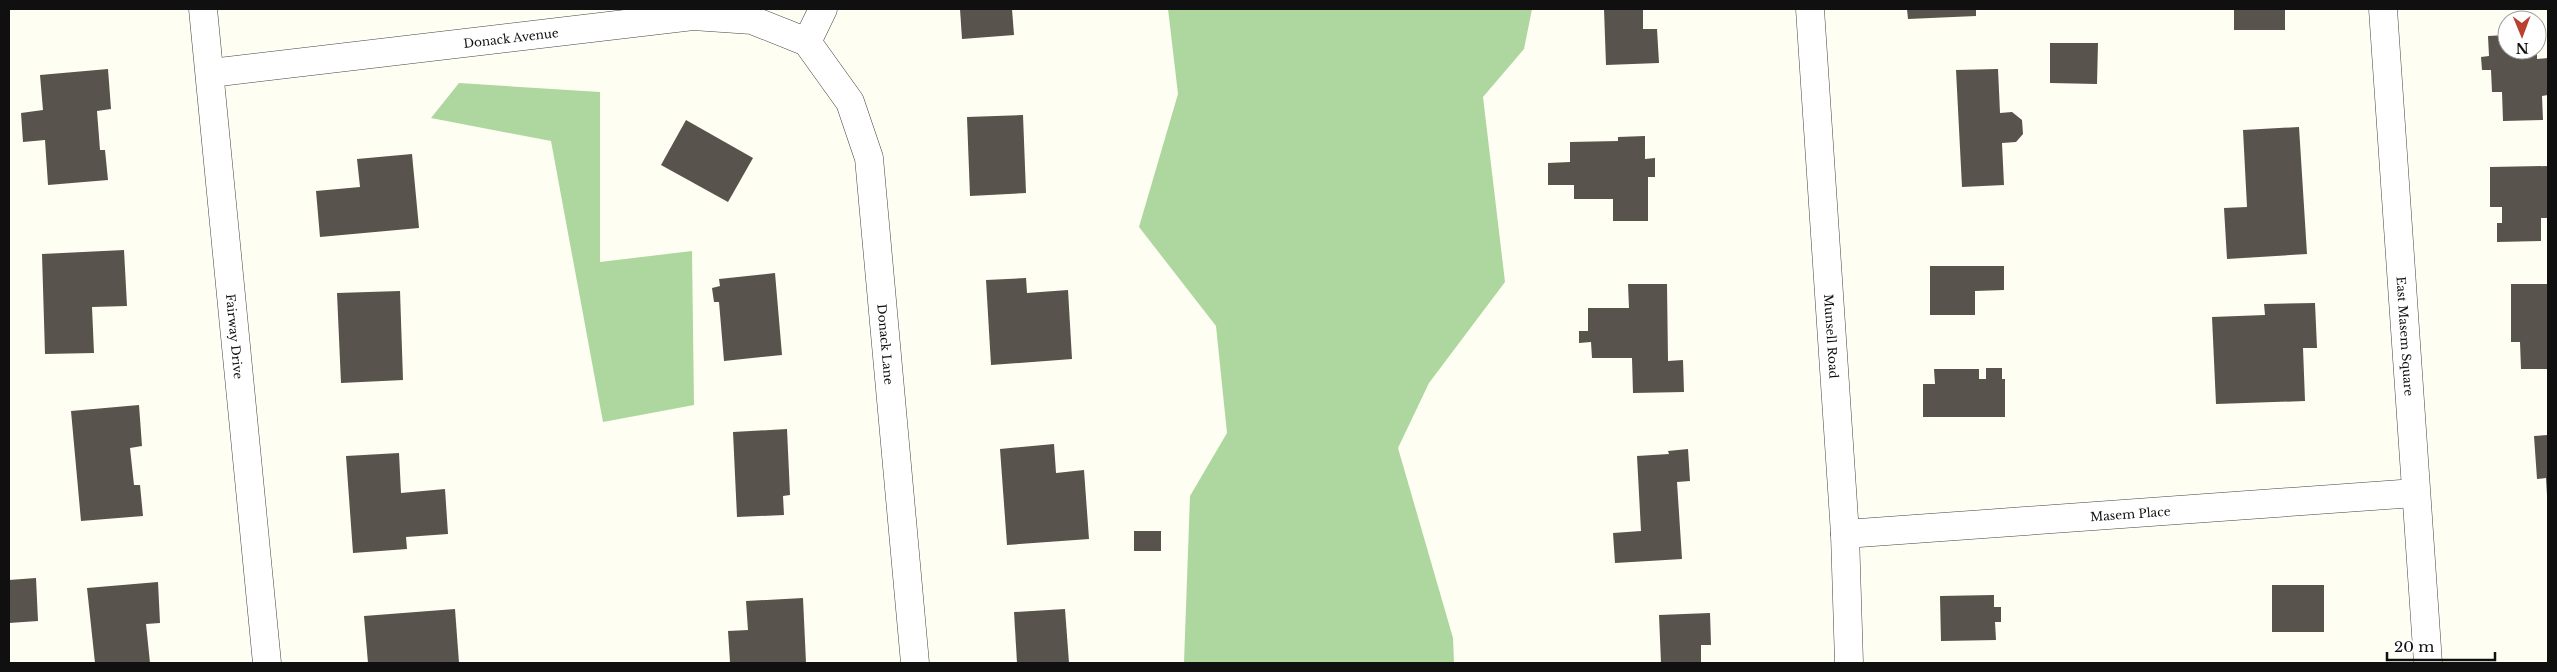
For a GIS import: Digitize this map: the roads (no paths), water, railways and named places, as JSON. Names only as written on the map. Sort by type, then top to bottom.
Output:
[{"type":"street","name":"Fairway Drive","points":[[203,9],[211,73],[266,663]]},
{"type":"street","points":[[808,42],[824,9]]},
{"type":"street","name":"Munsell Road","points":[[1810,9],[1845,534],[1849,663]]},
{"type":"street","name":"East Masem Square","points":[[2383,9],[2428,663]]},
{"type":"street","name":"Donack Avenue","points":[[211,73],[693,16],[752,20],[808,42]]},
{"type":"street","name":"Donack Lane","points":[[808,42],[850,102],[869,158],[915,663]]},
{"type":"street","name":"Masem Place","points":[[1845,534],[2415,493]]}]
